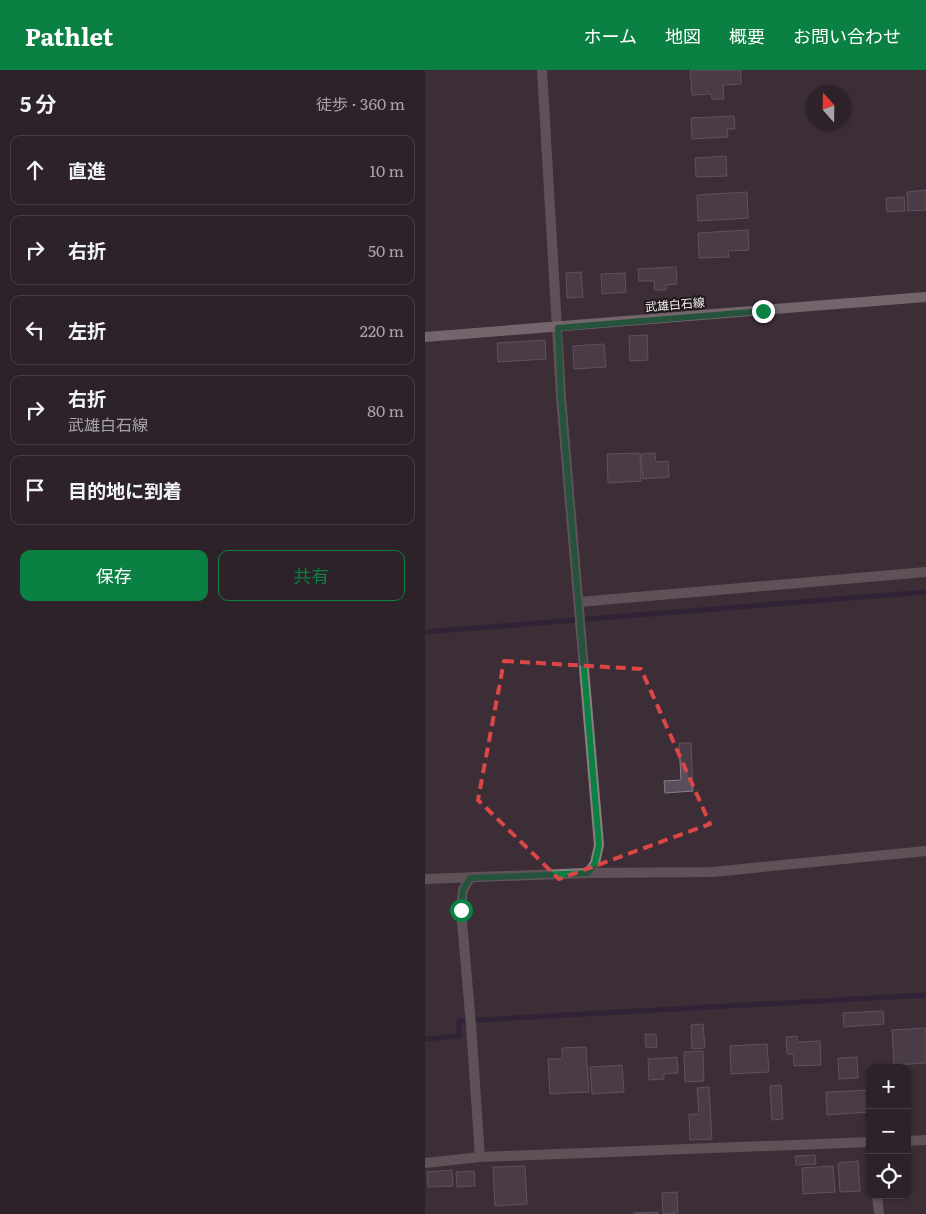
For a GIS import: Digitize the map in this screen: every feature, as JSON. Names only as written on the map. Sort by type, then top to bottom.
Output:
[{"type":"main road","name":"武雄白石線","points":[[425,337],[926,298]]},
{"type":"street","points":[[542,70],[561,397],[599,845],[595,863],[588,873]]},
{"type":"street","points":[[579,602],[926,572]]},
{"type":"street","points":[[425,879],[588,873],[712,872],[926,851]]},
{"type":"street","points":[[470,878],[463,890],[461,910],[471,1020],[480,1157]]},
{"type":"street","points":[[911,1141],[926,1140]]},
{"type":"street","points":[[425,1163],[480,1157],[866,1142]]},
{"type":"street","points":[[877,1199],[879,1214]]},
{"type":"highlighted area","points":[[504,661],[641,669],[710,824],[559,879],[478,800]]},
{"type":"building","points":[[690,70],[741,70],[741,84],[723,85],[724,99],[712,99],[711,94],[692,95]]},
{"type":"building","points":[[734,116],[735,129],[727,129],[728,137],[692,139],[691,118]]},
{"type":"building","points":[[726,156],[727,176],[696,177],[695,158]]},
{"type":"building","points":[[926,190],[926,210],[908,211],[907,192]]},
{"type":"building","points":[[747,192],[748,218],[698,221],[697,195]]},
{"type":"building","points":[[904,197],[905,211],[887,212],[886,198]]},
{"type":"building","points":[[748,230],[749,250],[728,251],[729,257],[699,258],[698,233]]},
{"type":"building","points":[[676,267],[677,284],[666,285],[666,290],[655,290],[654,281],[639,281],[638,269]]},
{"type":"building","points":[[581,272],[583,297],[567,298],[566,273]]},
{"type":"building","points":[[625,273],[626,292],[602,294],[601,274]]},
{"type":"building","points":[[647,335],[648,360],[630,361],[629,336]]},
{"type":"building","points":[[545,340],[546,359],[498,362],[497,343]]},
{"type":"building","points":[[604,344],[606,367],[574,369],[573,346]]},
{"type":"building","points":[[640,453],[641,481],[608,483],[607,454]]},
{"type":"building","points":[[655,453],[656,462],[668,461],[669,477],[643,479],[641,454]]},
{"type":"building","points":[[679,743],[691,743],[693,791],[665,793],[664,781],[681,780]]},
{"type":"building","points":[[883,1011],[884,1024],[844,1027],[843,1013]]},
{"type":"building","points":[[703,1024],[705,1048],[692,1049],[691,1025]]},
{"type":"building","points":[[926,1028],[926,1063],[894,1064],[892,1030]]},
{"type":"building","points":[[645,1034],[656,1034],[657,1047],[646,1048]]},
{"type":"building","points":[[797,1036],[797,1042],[820,1041],[821,1065],[794,1066],[793,1054],[787,1054],[786,1037]]},
{"type":"building","points":[[767,1044],[769,1072],[731,1074],[730,1046]]},
{"type":"building","points":[[586,1047],[589,1092],[550,1094],[548,1059],[562,1059],[562,1048]]},
{"type":"building","points":[[703,1051],[704,1081],[685,1082],[684,1052]]},
{"type":"building","points":[[677,1057],[678,1073],[664,1074],[664,1079],[649,1080],[648,1059]]},
{"type":"building","points":[[857,1057],[858,1078],[839,1079],[838,1058]]},
{"type":"building","points":[[622,1065],[624,1092],[592,1094],[590,1067]]},
{"type":"building","points":[[781,1085],[783,1119],[772,1120],[770,1086]]},
{"type":"building","points":[[709,1087],[712,1139],[690,1140],[689,1114],[699,1114],[697,1088]]},
{"type":"building","points":[[866,1090],[866,1112],[827,1115],[826,1092]]},
{"type":"building","points":[[815,1155],[816,1164],[796,1165],[795,1156]]},
{"type":"building","points":[[858,1161],[860,1191],[840,1192],[838,1163]]},
{"type":"building","points":[[525,1166],[527,1204],[495,1206],[493,1167]]},
{"type":"building","points":[[833,1166],[835,1192],[803,1194],[802,1168]]},
{"type":"building","points":[[452,1170],[453,1186],[428,1187],[427,1172]]},
{"type":"building","points":[[474,1171],[475,1186],[457,1187],[456,1172]]},
{"type":"building","points":[[677,1192],[678,1213],[663,1214],[662,1193]]},
{"type":"building","points":[[658,1212],[658,1214],[634,1214],[634,1213]]},
{"type":"waterway","points":[[425,632],[926,592]]},
{"type":"waterway","points":[[425,1039],[459,1036],[459,1021],[926,995]]},
{"type":"route","points":[[461,910],[463,890],[470,878],[588,873],[595,863],[599,845],[561,397],[558,328],[763,311]]}]
